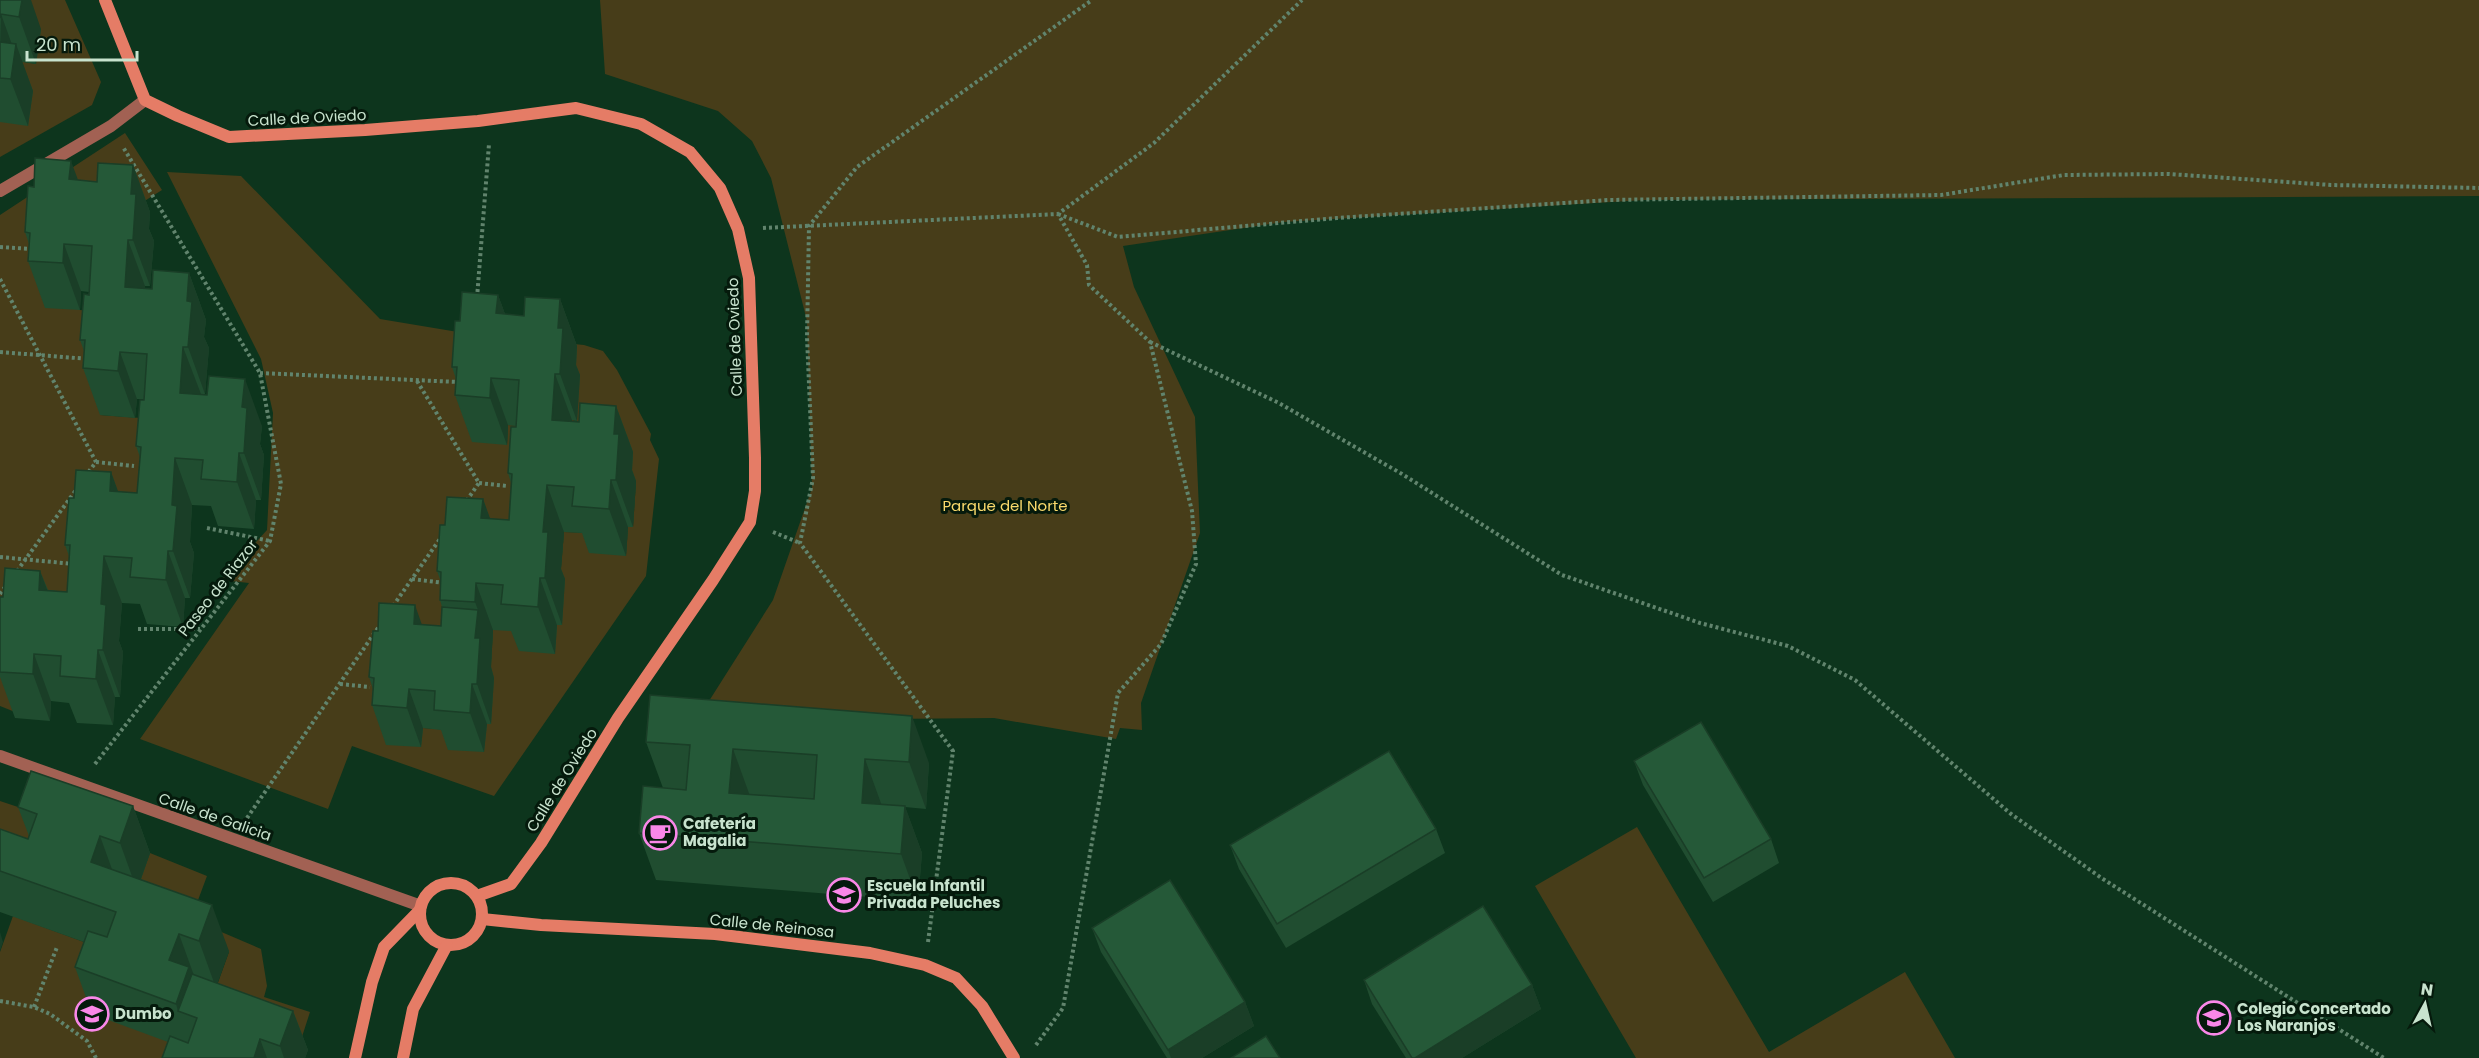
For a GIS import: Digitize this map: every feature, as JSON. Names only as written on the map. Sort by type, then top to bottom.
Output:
[{"type":"street","points":[[0,191],[111,126],[145,100],[105,0]]},
{"type":"street","name":"Calle de Oviedo","points":[[145,100],[229,137],[365,130],[491,119],[576,108],[641,124],[690,152],[720,188],[738,229],[749,278],[755,458],[750,522],[618,718],[535,851],[511,884],[477,896]]},
{"type":"street","name":"Calle de Galicia","points":[[0,756],[233,838],[420,908]]},
{"type":"street","points":[[355,1058],[372,982],[384,947],[420,908],[425,896],[440,884],[460,884],[477,896],[482,907],[482,919],[478,930],[470,940],[459,945],[447,945],[435,942],[426,933],[420,922],[420,908]]},
{"type":"street","name":"Calle de Reinosa","points":[[482,919],[541,925],[715,934],[870,953],[926,965],[956,978],[982,1006],[1014,1058]]},
{"type":"street","points":[[404,1058],[413,1009],[447,945]]},
{"type":"path","points":[[926,965],[953,751],[801,543],[813,478],[807,338],[809,226],[857,167],[1092,0]]},
{"type":"path","points":[[1058,214],[1154,143],[1302,0]]},
{"type":"path","points":[[477,302],[491,119]]},
{"type":"path","name":"Paseo de Riazor","points":[[79,785],[270,542],[281,484],[260,374],[111,126]]},
{"type":"path","points":[[738,229],[1058,214],[1118,237],[1337,218],[1609,200],[1941,195],[2064,175],[2169,174],[2331,185],[2479,188]]},
{"type":"path","points":[[1058,214],[1087,265],[1089,285],[1150,342],[1279,403],[1402,474],[1563,575],[1700,623],[1788,646],[1855,680],[2020,820],[2103,879],[2384,1058]]},
{"type":"path","points":[[0,247],[32,249]]},
{"type":"path","points":[[0,279],[96,462]]},
{"type":"path","points":[[1032,1050],[1064,1008],[1118,693],[1161,645],[1196,564],[1192,511],[1150,342]]},
{"type":"path","points":[[0,351],[93,359]]},
{"type":"path","points":[[260,374],[457,383],[462,375]]},
{"type":"path","points":[[417,381],[479,483]]},
{"type":"path","points":[[96,462],[134,466]]},
{"type":"path","points":[[83,480],[96,462]]},
{"type":"path","points":[[479,483],[507,486]]},
{"type":"path","points":[[466,502],[479,483]]},
{"type":"path","points":[[13,577],[77,489]]},
{"type":"path","points":[[207,528],[270,542]]},
{"type":"path","points":[[392,607],[446,531]]},
{"type":"path","points":[[0,556],[78,564]]},
{"type":"path","points":[[412,579],[446,583]]},
{"type":"path","points":[[0,594],[6,586]]},
{"type":"path","points":[[233,838],[386,617]]},
{"type":"path","points":[[138,629],[201,629]]},
{"type":"path","points":[[340,684],[370,687]]},
{"type":"path","points":[[34,1007],[57,947]]},
{"type":"path","points":[[0,1001],[34,1007],[50,1014],[87,1041],[96,1058]]},
{"type":"green space","points":[[0,0],[65,0],[101,82],[92,105],[0,157],[0,122],[18,61],[36,64]]},
{"type":"green space","name":"Parque del Norte","points":[[600,0],[2479,0],[2479,196],[1645,200],[1284,222],[1123,246],[1134,287],[1195,417],[1200,533],[1141,703],[1142,730],[1120,728],[1116,739],[994,718],[885,719],[709,701],[773,600],[812,488],[807,321],[771,178],[752,141],[718,111],[605,74]]},
{"type":"green space","points":[[125,133],[162,190],[143,202],[52,205],[80,310],[108,313],[100,415],[141,418],[153,493],[83,591],[15,712],[0,706],[0,215]]},
{"type":"green space","points":[[167,172],[241,176],[380,319],[464,333],[584,345],[603,351],[617,370],[651,434],[650,440],[659,459],[646,576],[494,796],[352,746],[328,809],[140,739],[249,583],[221,580],[267,530],[273,413],[261,359]],"holes":[[[479,339],[577,421],[572,420],[569,467],[636,482],[633,527],[628,527],[626,555],[591,533],[564,532],[560,579],[493,630],[490,678],[450,730],[423,728],[454,617],[525,520],[536,427],[508,425],[507,444]]]},
{"type":"green space","points":[[0,801],[48,817],[0,870]]},
{"type":"green space","points":[[1637,827],[1769,1052],[1905,972],[1955,1058],[1636,1058],[1535,886]]},
{"type":"green space","points":[[150,853],[207,876],[191,919],[261,949],[267,986],[264,997],[310,1012],[299,1046],[216,988],[229,952],[137,889]]},
{"type":"green space","points":[[13,916],[114,953],[193,1051],[190,1058],[0,1058],[0,952]]},
{"type":"building","points":[[0,0],[22,0],[19,17],[1,14],[0,18]]},
{"type":"building","points":[[0,42],[16,44],[11,79],[0,78]]},
{"type":"building","points":[[35,158],[71,161],[69,179],[97,182],[98,163],[133,165],[131,194],[136,194],[133,240],[128,240],[125,287],[152,289],[153,270],[189,273],[187,301],[192,302],[188,347],[183,347],[180,393],[207,395],[209,376],[245,379],[242,407],[247,408],[244,453],[239,453],[237,482],[201,479],[203,460],[175,458],[172,505],[177,506],[173,551],[168,551],[166,580],[130,577],[132,558],[104,556],[101,604],[106,605],[103,650],[98,650],[96,679],[60,676],[61,656],[34,654],[33,674],[0,672],[0,597],[3,597],[5,568],[40,571],[39,590],[67,592],[70,545],[65,545],[69,498],[74,498],[76,470],[111,472],[110,491],[137,493],[141,447],[136,446],[140,400],[144,400],[147,354],[120,352],[118,371],[83,368],[85,340],[80,340],[84,294],[89,295],[92,246],[64,244],[63,263],[28,261],[30,233],[25,232],[28,186],[34,187]]},
{"type":"building","points":[[462,292],[498,295],[496,313],[524,316],[525,297],[560,299],[558,328],[563,328],[560,374],[555,374],[552,420],[579,422],[580,403],[616,406],[614,434],[619,434],[616,480],[611,480],[609,509],[572,506],[574,487],[547,485],[543,532],[548,532],[545,578],[540,578],[538,607],[501,604],[503,585],[476,583],[475,602],[440,600],[441,572],[437,571],[440,525],[445,525],[447,497],[483,499],[481,518],[509,520],[512,474],[508,473],[511,427],[516,427],[519,380],[491,378],[490,398],[455,395],[457,367],[452,367],[455,321],[460,321]]},
{"type":"building","points":[[379,603],[415,605],[414,624],[441,626],[442,607],[478,610],[475,638],[480,638],[477,684],[472,684],[470,713],[434,710],[435,691],[409,689],[407,708],[372,705],[374,678],[369,677],[373,631],[378,631]]},
{"type":"building","points":[[650,695],[912,716],[909,762],[865,759],[862,803],[905,806],[901,854],[639,833],[643,786],[686,790],[690,745],[646,742]],"holes":[[[733,749],[817,755],[814,799],[729,793]]]},
{"type":"building","points":[[1701,722],[1771,839],[1704,878],[1634,761]]},
{"type":"building","points":[[1389,751],[1436,829],[1277,924],[1230,845]]},
{"type":"building","points":[[31,771],[133,806],[120,843],[100,836],[91,862],[212,905],[199,941],[179,934],[169,960],[189,967],[176,1004],[75,967],[88,931],[107,937],[116,912],[0,871],[0,829],[28,839],[37,814],[18,807]]},
{"type":"building","points":[[1170,880],[1245,1002],[1168,1050],[1092,928]]},
{"type":"building","points":[[1483,906],[1532,985],[1412,1058],[1364,980]]},
{"type":"building","points":[[192,974],[293,1011],[280,1046],[260,1039],[254,1058],[162,1058],[170,1036],[188,1043],[197,1018],[178,1011]]},
{"type":"building","points":[[1266,1036],[1280,1058],[1231,1058]]},
{"type":"place","name":"Cafetería Magalia","points":[[660,833]]},
{"type":"place","name":"Escuela Infantil Privada Peluches","points":[[844,895]]},
{"type":"place","name":"Dumbo","points":[[92,1014]]},
{"type":"place","name":"Colegio Concertado Los Naranjos","points":[[2214,1018]]}]
